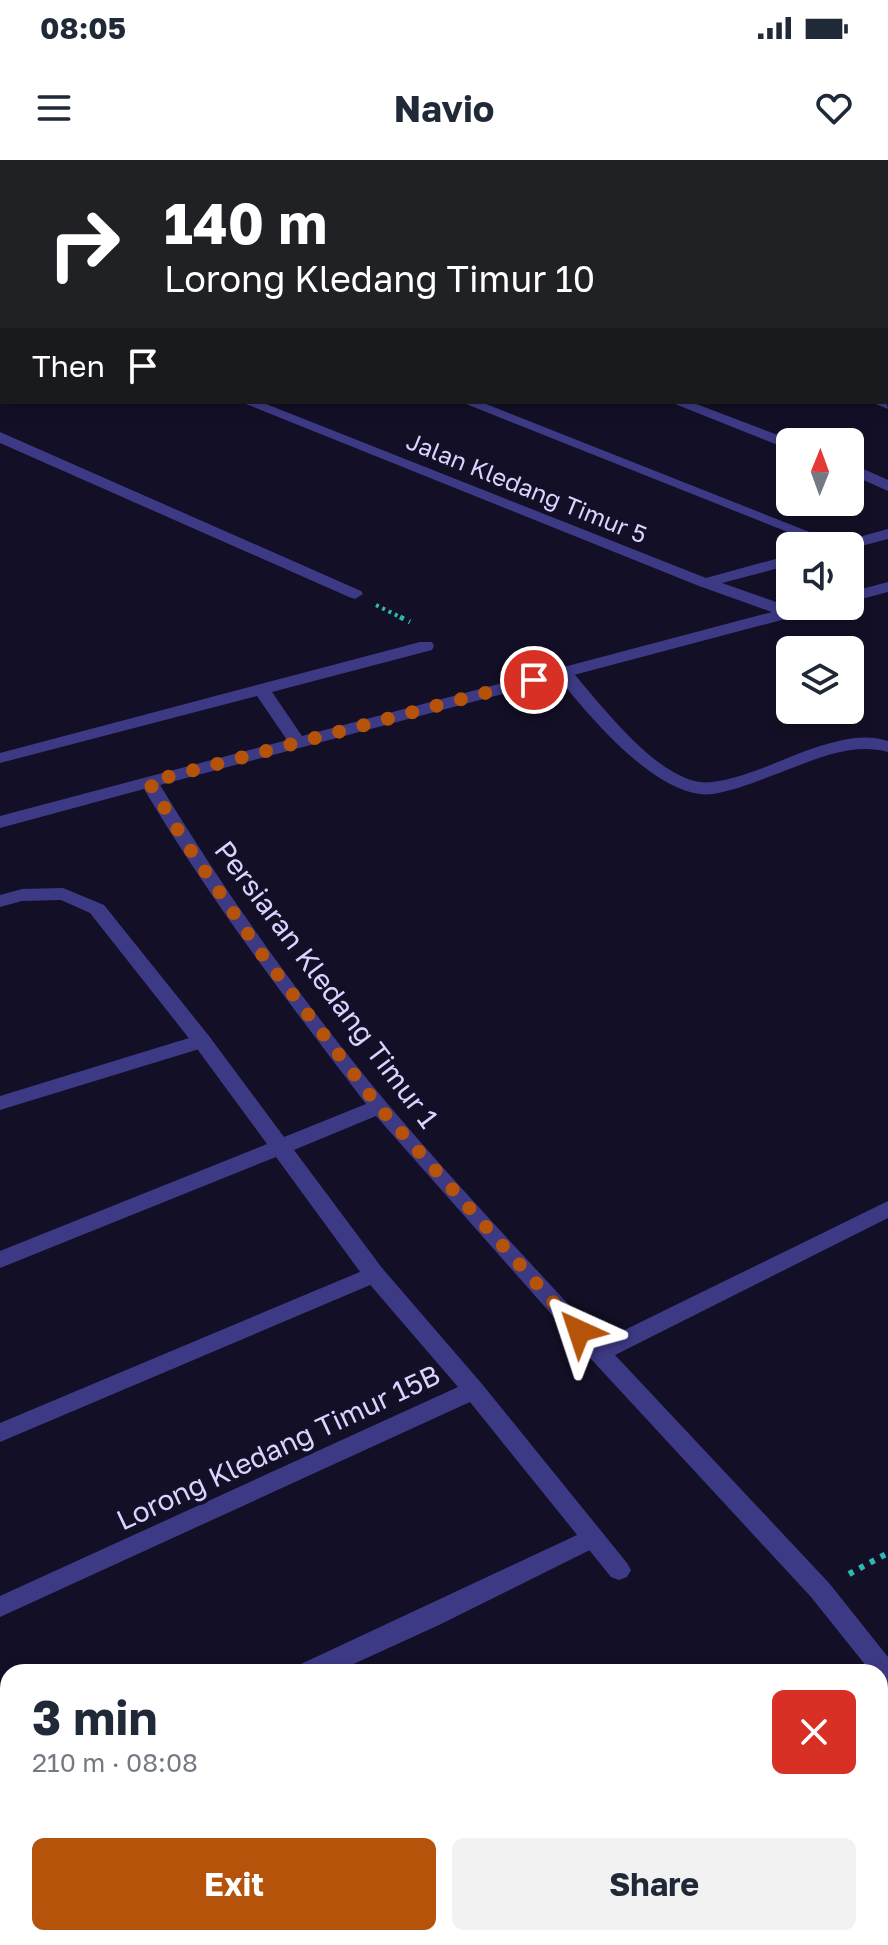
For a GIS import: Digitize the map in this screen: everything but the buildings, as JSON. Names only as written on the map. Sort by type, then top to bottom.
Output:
[{"type":"street","name":"Jalan Kledang Timur 5","points":[[253,404],[705,583],[776,608]]},
{"type":"street","points":[[473,404],[804,532]]},
{"type":"street","points":[[682,404],[776,440]]},
{"type":"street","points":[[0,437],[355,594]]},
{"type":"street","points":[[864,475],[888,486]]},
{"type":"street","points":[[864,540],[888,534]]},
{"type":"street","points":[[705,583],[776,564]]},
{"type":"street","points":[[864,593],[888,587]]},
{"type":"street","points":[[0,822],[776,615]]},
{"type":"street","points":[[0,758],[426,646]]},
{"type":"street","points":[[563,672],[660,771],[680,784],[712,788],[842,745],[865,742],[883,743],[888,747]]},
{"type":"street","points":[[261,689],[298,743]]},
{"type":"street","name":"Persiaran Kledang Timur 1","points":[[149,782],[185,842],[261,953],[379,1107],[599,1353],[820,1590],[876,1664]]},
{"type":"street","name":"Lorong Kledang Timur 15B","points":[[0,901],[22,895],[63,894],[97,909],[202,1041],[374,1274],[474,1390],[0,1607]]},
{"type":"street","points":[[0,1103],[202,1041]]},
{"type":"street","points":[[0,1260],[379,1107]]},
{"type":"street","points":[[599,1353],[888,1209]]},
{"type":"street","points":[[0,1433],[374,1274]]},
{"type":"street","points":[[474,1390],[619,1570]]},
{"type":"street","points":[[328,1664],[430,1618],[592,1538]]},
{"type":"path","points":[[355,594],[428,635],[426,646]]},
{"type":"path","points":[[820,1590],[888,1553]]},
{"type":"route","points":[[534,680],[149,782],[185,842],[261,953],[379,1107],[579,1331]]}]
